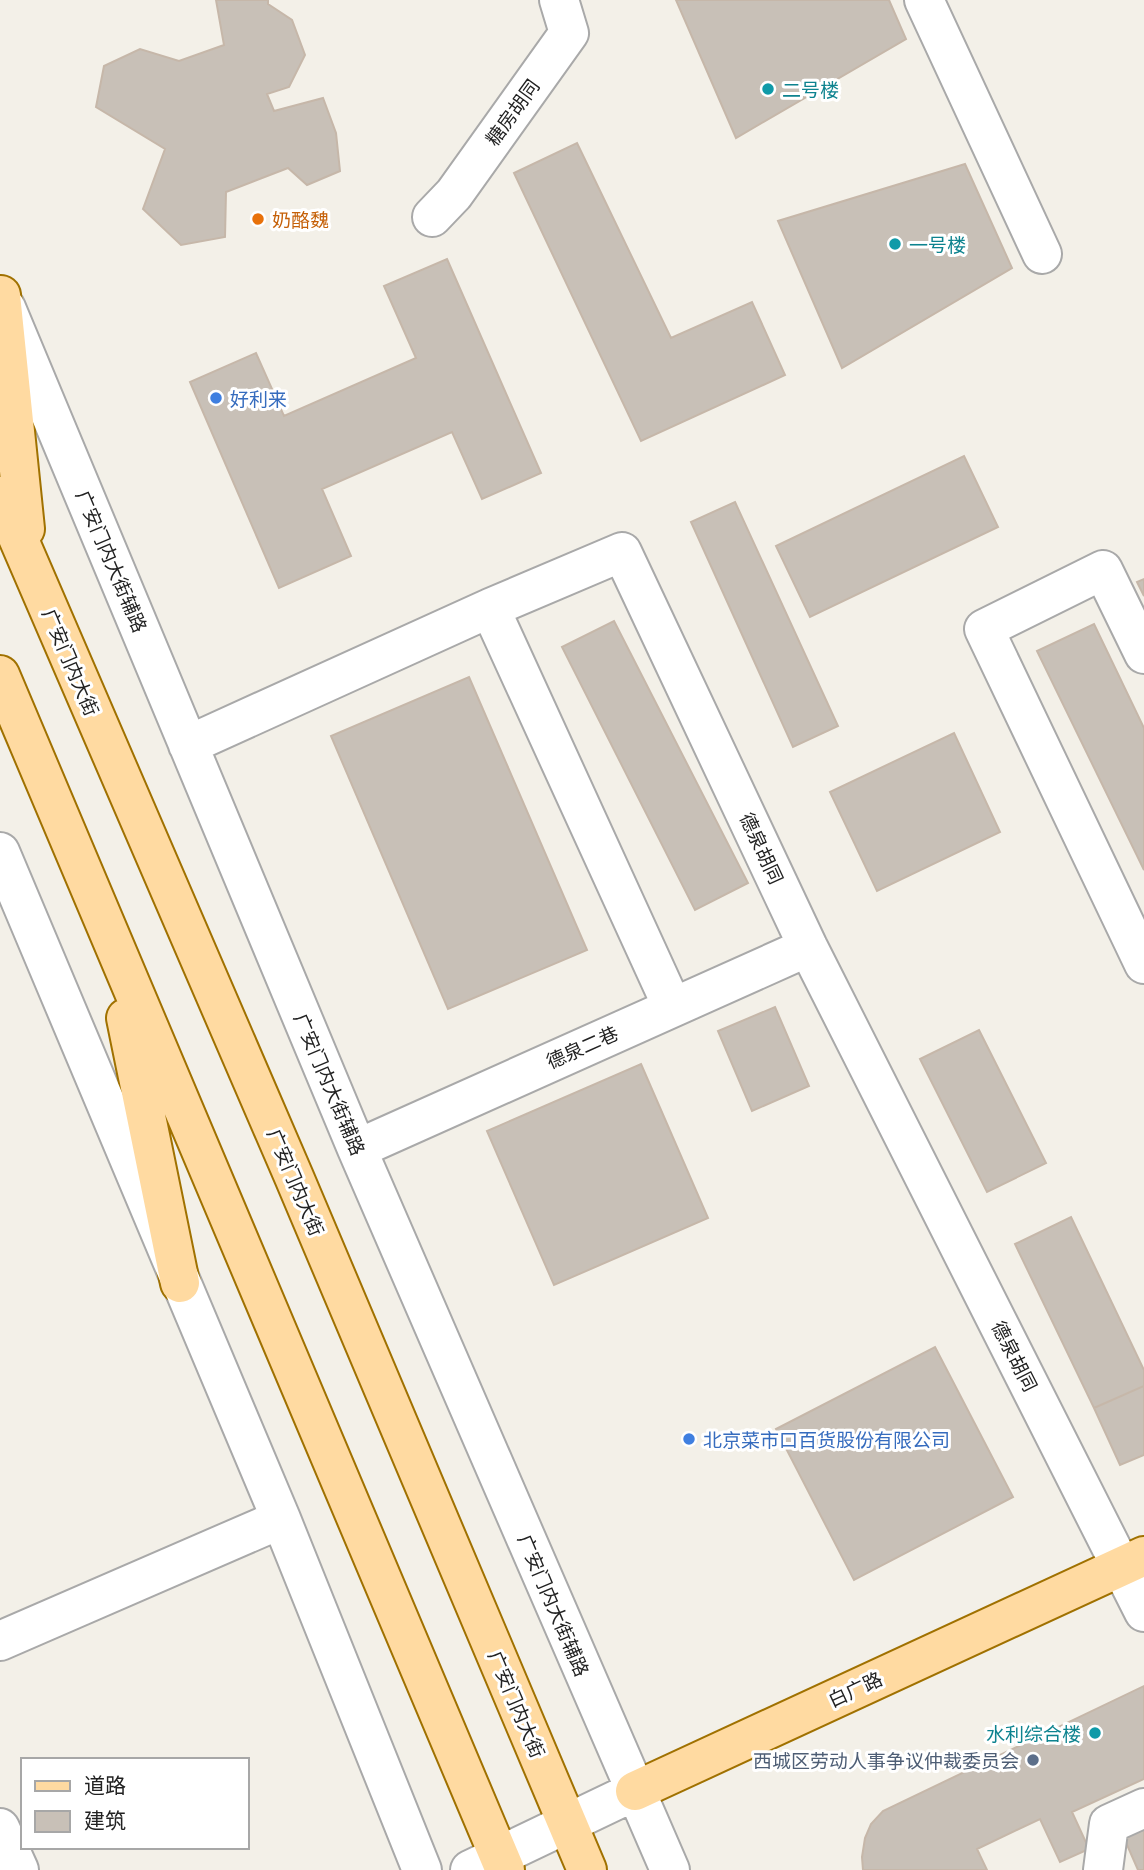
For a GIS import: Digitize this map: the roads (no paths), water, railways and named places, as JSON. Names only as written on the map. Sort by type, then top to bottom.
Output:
[{"type":"main road","points":[[0,294],[29,566]]},
{"type":"main road","name":"广安门内大街","points":[[0,496],[294,1177],[587,1870]]},
{"type":"main road","points":[[0,675],[492,1865]]},
{"type":"main road","points":[[110,937],[180,1283]]},
{"type":"main road","name":"白广路","points":[[635,1791],[1133,1561]]},
{"type":"street","name":"糖房胡同","points":[[432,217],[454,194],[569,33],[559,0]]},
{"type":"street","points":[[924,0],[1042,254]]},
{"type":"street","name":"广安门内大街辅路","points":[[0,294],[357,1149],[670,1870]]},
{"type":"street","name":"德泉胡同","points":[[188,745],[490,608],[622,552],[808,947],[1133,1561],[1144,1612]]},
{"type":"street","points":[[1144,654],[1103,570],[984,629],[1144,964]]},
{"type":"street","points":[[490,608],[672,1006]]},
{"type":"street","points":[[0,852],[281,1519],[422,1870]]},
{"type":"street","name":"德泉二巷","points":[[357,1149],[808,947]]},
{"type":"street","points":[[0,1641],[281,1519]]},
{"type":"street","name":"白广路","points":[[492,1865],[567,1823],[635,1791]]},
{"type":"street","points":[[1103,1870],[1109,1824],[1144,1808]]},
{"type":"street","points":[[0,1828],[19,1870]]},
{"type":"place","name":"二号楼","points":[[768,89]]},
{"type":"place","name":"奶酪魏","points":[[258,219]]},
{"type":"place","name":"一号楼","points":[[895,244]]},
{"type":"place","name":"好利来","points":[[216,398]]},
{"type":"place","name":"北京菜市口百货股份有限公司","points":[[689,1439]]},
{"type":"place","name":"水利综合楼","points":[[1095,1733]]},
{"type":"place","name":"西城区劳动人事争议仲裁委员会","points":[[1033,1760]]}]
